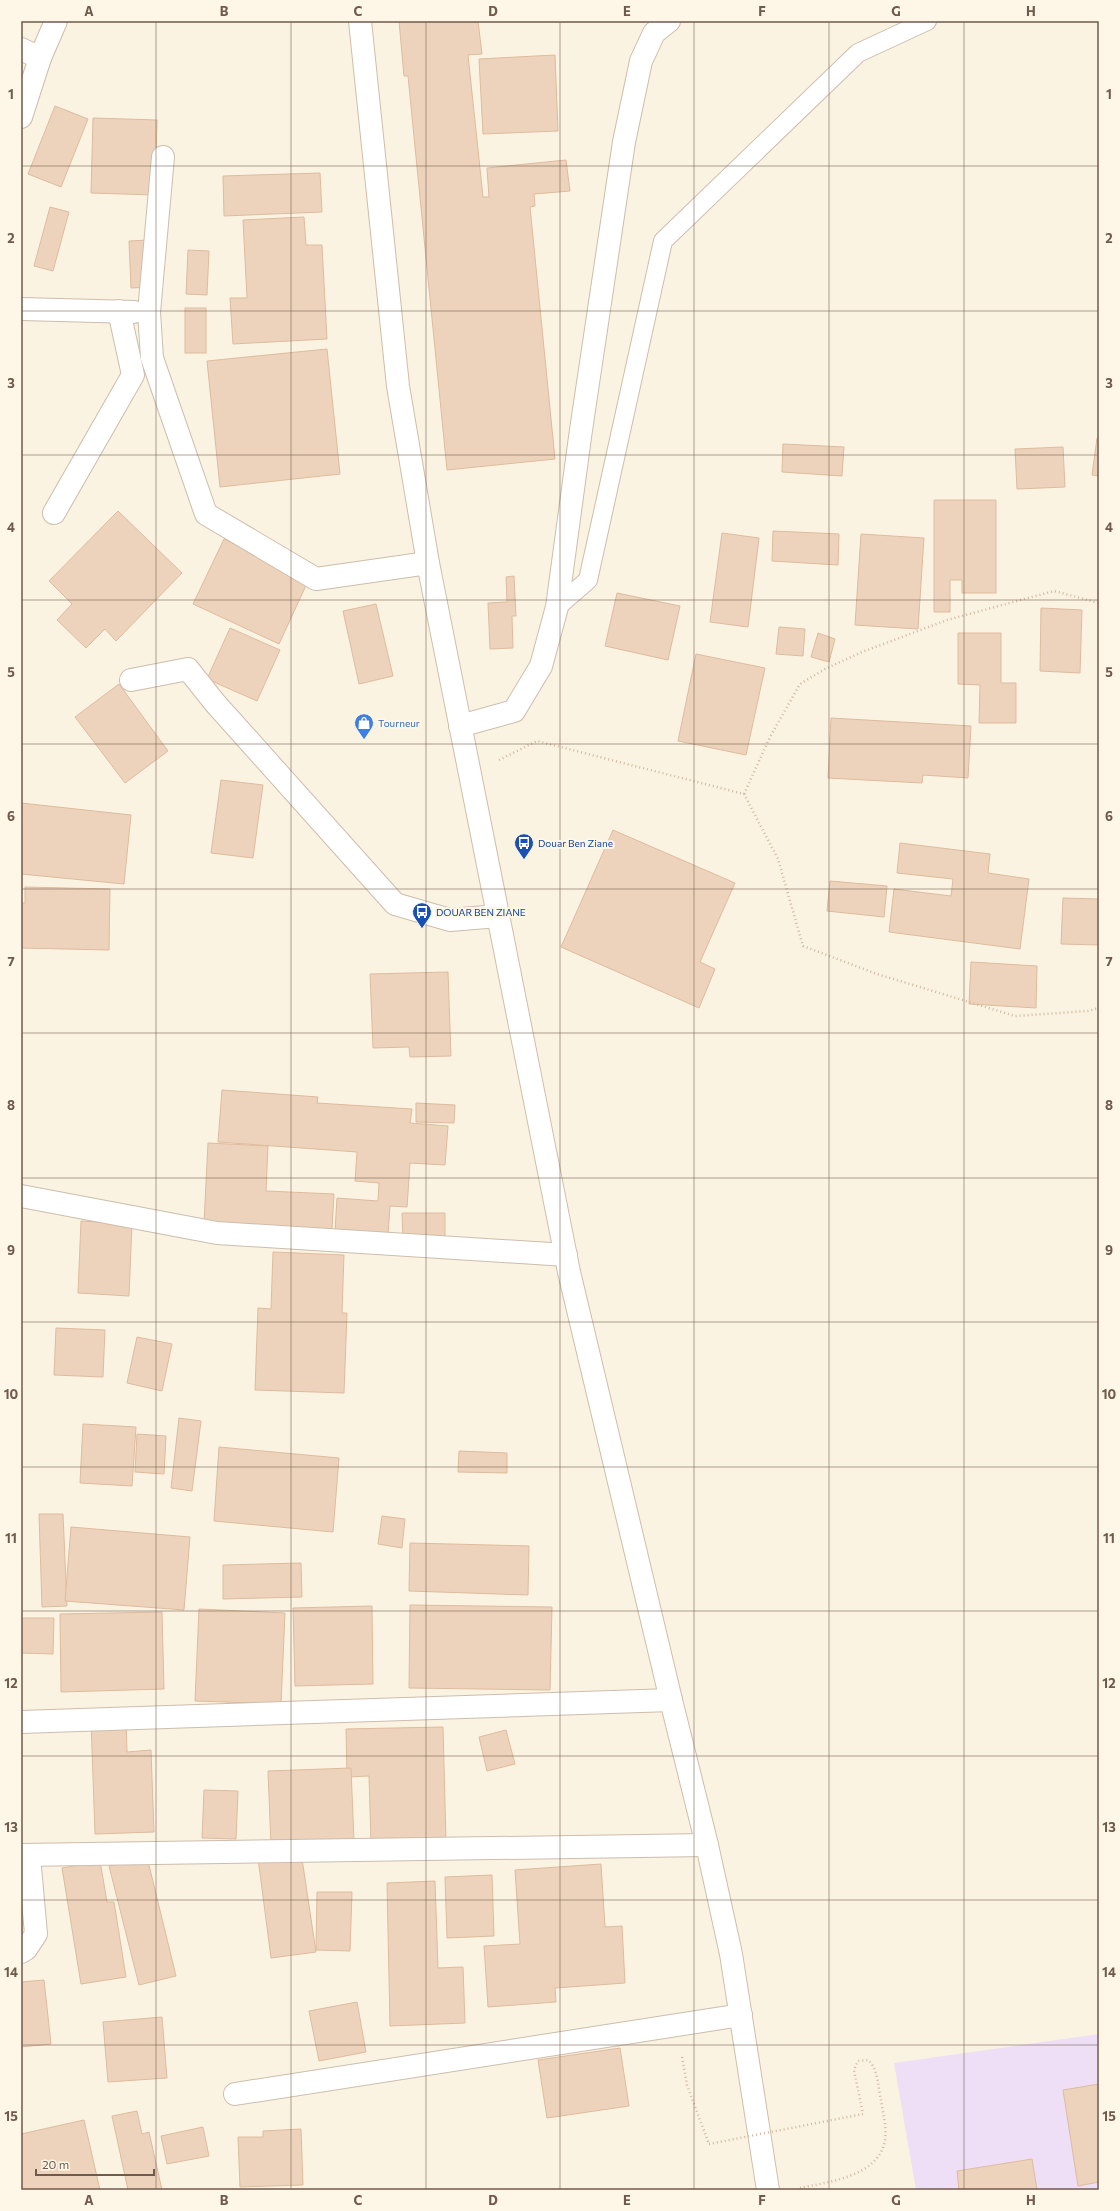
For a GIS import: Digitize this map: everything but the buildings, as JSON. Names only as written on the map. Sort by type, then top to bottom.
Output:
[{"type":"street","points":[[21,117],[30,54],[56,21]]},
{"type":"street","points":[[360,21],[398,386],[428,563],[566,1255],[671,1700],[708,1845],[731,1954],[768,2190]]},
{"type":"street","points":[[460,726],[514,711],[541,666],[557,607],[581,430],[624,142],[641,61],[657,25]]},
{"type":"street","points":[[163,157],[149,312],[152,358],[206,514],[316,579],[428,563]]},
{"type":"street","points":[[21,309],[149,312]]},
{"type":"street","points":[[54,513],[133,375],[119,311]]},
{"type":"street","points":[[131,680],[188,669],[215,703],[395,904],[450,920],[498,916]]},
{"type":"street","points":[[21,1196],[217,1233],[566,1255]]},
{"type":"street","points":[[21,1722],[671,1700]]},
{"type":"street","points":[[21,1952],[26,1949],[36,1934],[25,1856],[708,1845]]},
{"type":"street","points":[[235,2094],[741,2015]]},
{"type":"lane","points":[[557,607],[588,580],[663,241],[858,53],[928,21]]},
{"type":"path","points":[[744,794],[770,737],[800,684],[825,669],[862,652],[947,620],[1054,591],[1099,603]]},
{"type":"path","points":[[470,775],[537,741],[744,794],[778,859],[803,946],[876,974],[1015,1016],[1088,1011],[1099,1008]]},
{"type":"path","points":[[688,2085],[709,2144],[863,2114],[854,2070],[858,2061],[868,2060],[872,2063],[876,2075],[884,2118],[884,2145],[878,2158],[867,2167],[853,2174],[836,2180],[799,2188]]},
{"type":"shaded area","points":[[1099,2034],[1099,2190],[916,2190],[894,2063]]},
{"type":"place","name":"Tourneur","points":[[364,740]]},
{"type":"place","name":"Douar Ben Ziane","points":[[524,860]]},
{"type":"place","name":"DOUAR BEN ZIANE","points":[[422,929]]}]
